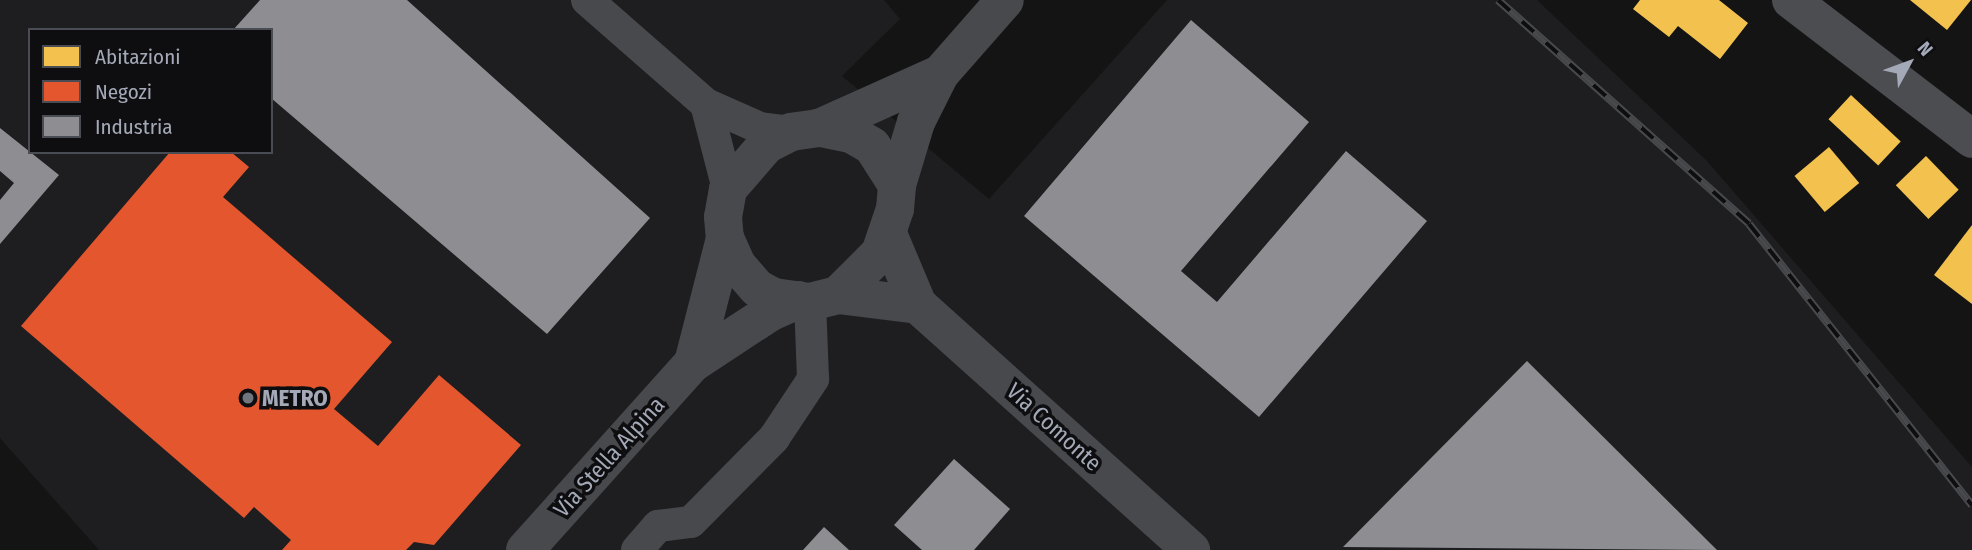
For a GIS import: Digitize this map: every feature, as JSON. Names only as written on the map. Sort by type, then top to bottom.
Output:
[{"type":"main road","points":[[1791,0],[1972,139]]},
{"type":"street","points":[[587,0],[706,104],[760,128],[851,134],[872,146],[897,185]]},
{"type":"street","points":[[815,299],[865,273],[888,236],[897,185],[916,122],[940,74],[1005,0]]},
{"type":"street","points":[[728,189],[766,145],[940,74]]},
{"type":"street","points":[[706,104],[728,189],[723,217],[725,238],[737,265],[757,288],[774,297],[918,305],[899,250],[888,236]]},
{"type":"street","name":"Via Stella Alpina","points":[[693,363],[725,238]]},
{"type":"street","points":[[637,550],[658,526],[691,522],[774,438],[813,379],[815,299]]},
{"type":"street","name":"Via Stella Alpina","points":[[525,550],[693,363],[769,313],[815,299]]},
{"type":"street","name":"Via Comonte","points":[[918,305],[1191,550]]},
{"type":"shaded area","points":[[0,0],[884,0],[900,19],[842,76],[989,199],[1167,0],[1537,0],[1707,161],[1972,467],[1972,550],[99,550],[0,438]]},
{"type":"building: Abitazioni","points":[[1640,0],[1719,0],[1748,23],[1720,59],[1678,26],[1669,37],[1633,9]]},
{"type":"building: Abitazioni","points":[[1910,0],[1971,0],[1947,30]]},
{"type":"building: Abitazioni","points":[[1851,95],[1901,141],[1878,166],[1828,119]]},
{"type":"building: Abitazioni","points":[[1829,147],[1859,183],[1825,212],[1795,176]]},
{"type":"building: Abitazioni","points":[[1926,156],[1959,190],[1928,219],[1896,185]]},
{"type":"building: Abitazioni","points":[[1972,225],[1972,304],[1934,275]]},
{"type":"building: Negozi","points":[[168,154],[233,154],[249,167],[223,197],[392,342],[334,409],[378,446],[439,375],[521,445],[434,545],[414,542],[406,550],[282,550],[291,540],[254,507],[244,518],[21,326]]},
{"type":"building: Industria","points":[[260,0],[407,0],[650,218],[547,334],[273,100],[273,28],[235,28]]},
{"type":"building: Industria","points":[[1191,20],[1309,122],[1181,271],[1217,302],[1346,151],[1427,221],[1259,417],[1024,216]]},
{"type":"building: Industria","points":[[0,128],[28,150],[28,154],[33,154],[59,175],[0,244],[0,200],[14,183],[0,171]]},
{"type":"building: Industria","points":[[1527,361],[1717,550],[1343,547]]},
{"type":"building: Industria","points":[[954,459],[1010,509],[974,550],[922,550],[894,525]]},
{"type":"building: Industria","points":[[824,527],[849,550],[803,550]]},
{"type":"railway","points":[[1498,0],[1749,224],[1972,505]]},
{"type":"place","name":"METRO","points":[[248,398]]}]
